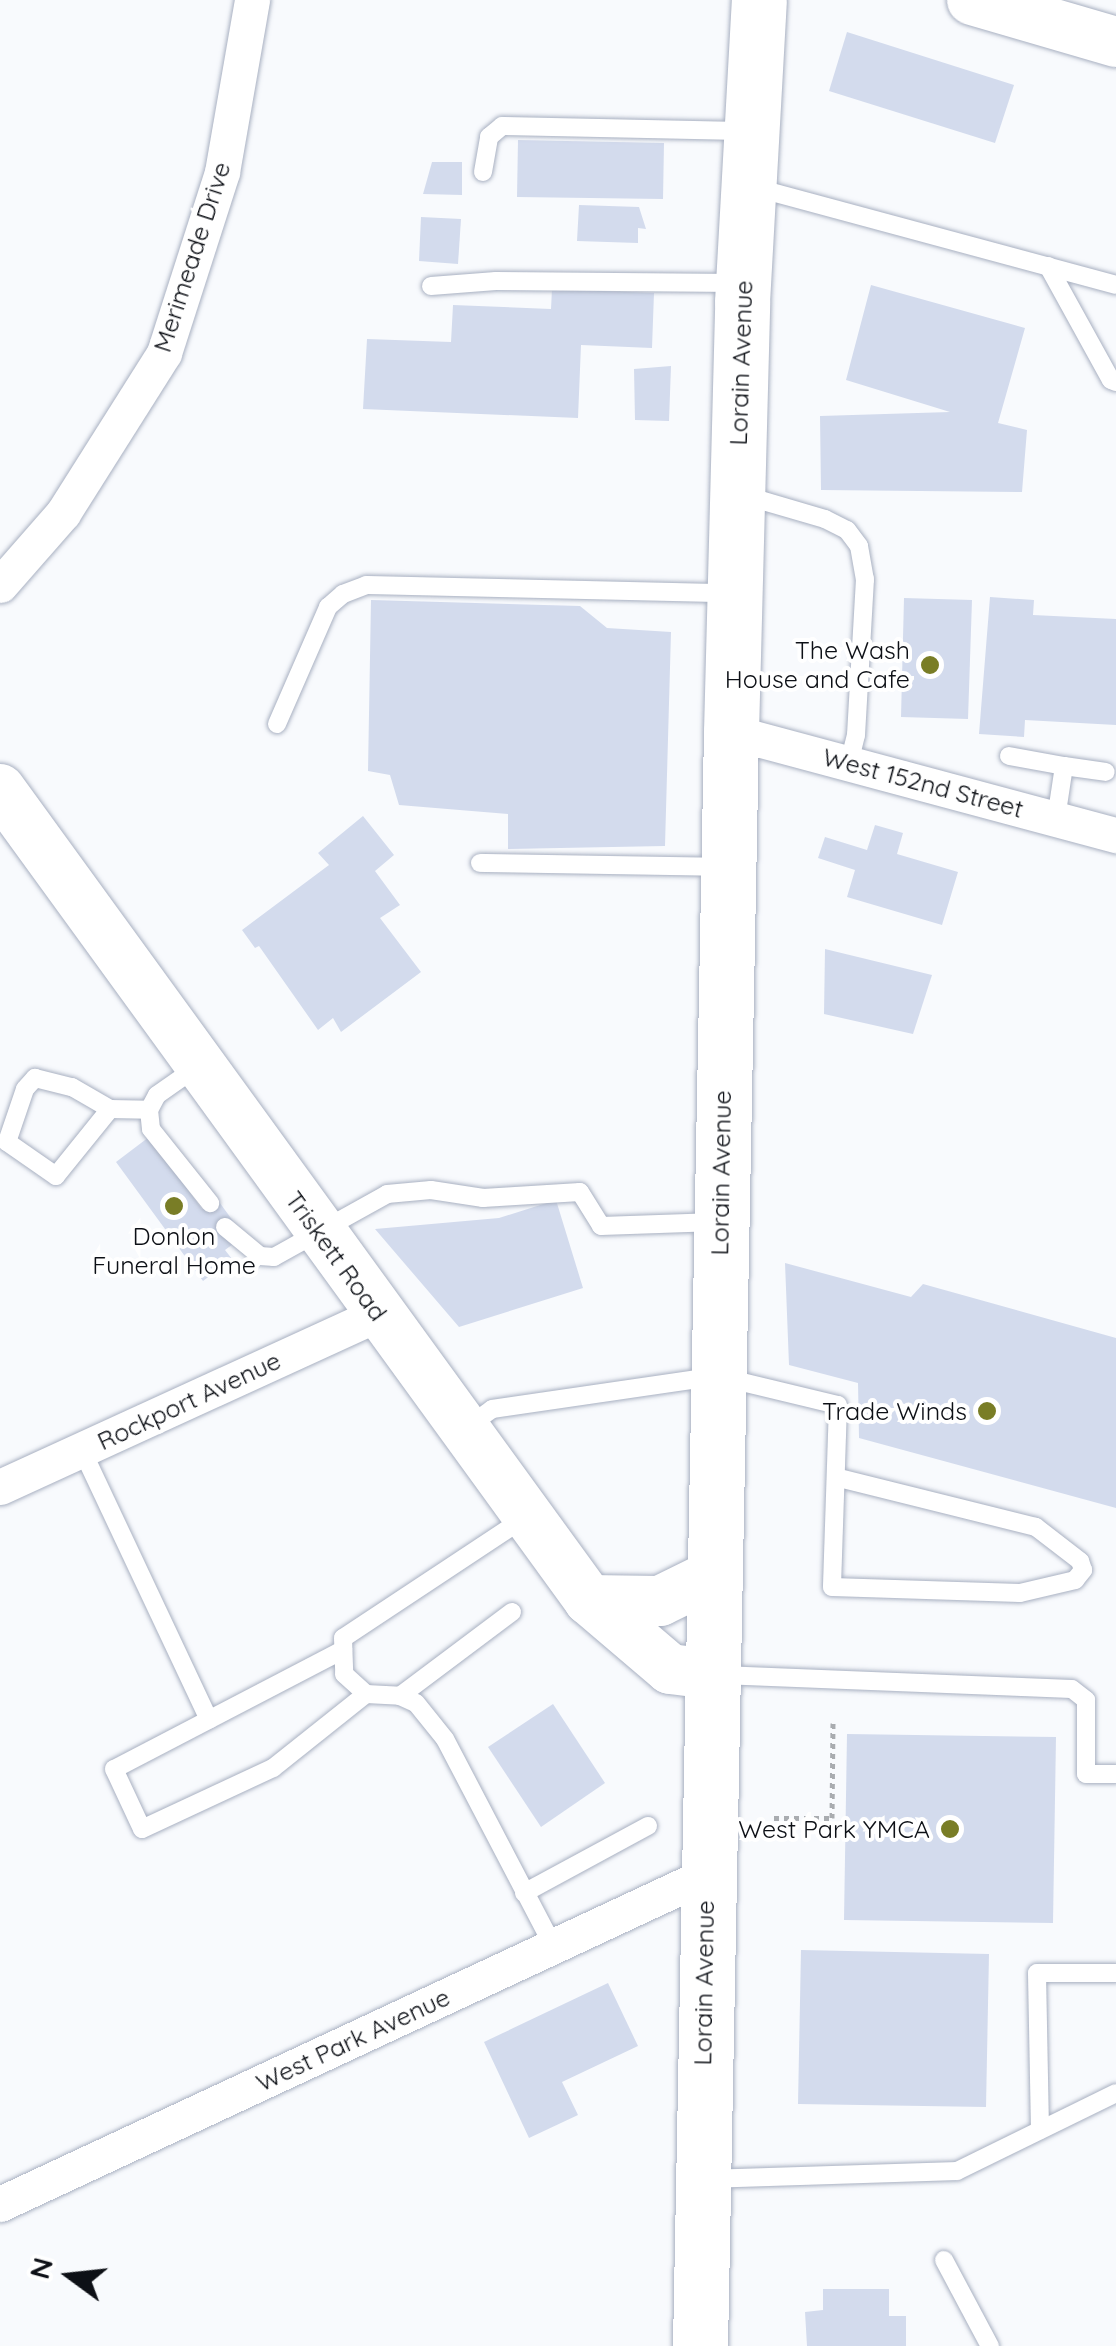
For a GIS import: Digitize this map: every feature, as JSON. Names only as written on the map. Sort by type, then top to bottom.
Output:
[{"type":"main road","name":"Lorain Avenue","points":[[700,2346],[706,1875],[734,593],[742,284],[759,0]]},
{"type":"main road","points":[[972,0],[1070,21],[1116,42]]},
{"type":"main road","name":"Triskett Road","points":[[0,789],[589,1600],[670,1670],[711,1674]]},
{"type":"main road","points":[[589,1600],[660,1601],[713,1575]]},
{"type":"street","name":"Merimeade Drive","points":[[0,585],[63,514],[164,353],[222,172],[252,0]]},
{"type":"street","name":"West 152nd Street","points":[[731,732],[1116,835]]},
{"type":"street","name":"Rockport Avenue","points":[[0,1488],[378,1314]]},
{"type":"street","name":"West Park Avenue","points":[[0,2204],[706,1875]]},
{"type":"lane","points":[[483,172],[488,137],[502,126],[750,131]]},
{"type":"lane","points":[[747,186],[1116,285]]},
{"type":"lane","points":[[1048,266],[1110,380],[1116,382]]},
{"type":"lane","points":[[431,286],[496,280],[742,284]]},
{"type":"lane","points":[[737,493],[825,520],[847,530],[859,546],[865,579],[856,735],[849,764]]},
{"type":"lane","points":[[277,724],[328,607],[342,594],[366,586],[734,593]]},
{"type":"lane","points":[[1010,756],[1106,772]]},
{"type":"lane","points":[[1056,819],[1064,766]]},
{"type":"lane","points":[[480,862],[728,866]]},
{"type":"lane","points":[[199,1066],[156,1095],[149,1110],[151,1128],[210,1204]]},
{"type":"lane","points":[[110,1109],[56,1176],[7,1142],[25,1089],[35,1078],[72,1087],[110,1109],[149,1110]]},
{"type":"lane","points":[[224,1227],[260,1256],[274,1257],[387,1194],[432,1190],[482,1198],[580,1192],[601,1226],[720,1222]]},
{"type":"lane","points":[[464,1430],[492,1409],[717,1376],[838,1405],[832,1587],[1020,1593],[1076,1580],[1083,1570],[1080,1561],[1036,1527],[836,1477]]},
{"type":"lane","points":[[82,1450],[209,1720]]},
{"type":"lane","points":[[527,1516],[343,1638],[344,1674],[366,1694],[400,1696],[416,1703],[445,1738],[553,1946]]},
{"type":"lane","points":[[400,1696],[512,1612]]},
{"type":"lane","points":[[343,1650],[114,1769],[142,1829],[273,1768],[366,1694]]},
{"type":"lane","points":[[711,1674],[1072,1689],[1086,1700],[1086,1774],[1116,1774]]},
{"type":"lane","points":[[524,1893],[648,1826]]},
{"type":"lane","points":[[1040,2130],[1037,1973],[1116,1973]]},
{"type":"lane","points":[[702,2179],[957,2171],[1116,2093]]},
{"type":"lane","points":[[944,2260],[990,2346]]},
{"type":"path","points":[[774,1818],[832,1818],[833,1722]]},
{"type":"building","points":[[847,32],[1014,85],[995,143],[829,91]]},
{"type":"building","points":[[518,140],[664,143],[663,199],[517,197]]},
{"type":"building","points":[[432,162],[462,162],[462,195],[423,194]]},
{"type":"building","points":[[579,205],[639,207],[646,229],[638,228],[638,243],[577,241]]},
{"type":"building","points":[[421,217],[461,219],[458,264],[419,261]]},
{"type":"building","points":[[871,285],[1025,328],[998,423],[1027,430],[1022,492],[821,490],[820,416],[950,412],[846,380]]},
{"type":"building","points":[[552,289],[654,293],[652,348],[581,345],[578,418],[363,409],[367,339],[451,342],[453,305],[551,309]]},
{"type":"building","points":[[671,366],[669,421],[635,420],[634,369]]},
{"type":"building","points":[[990,597],[1034,600],[1033,615],[1116,619],[1116,725],[1025,720],[1024,737],[979,734]]},
{"type":"building","points":[[904,598],[972,600],[968,719],[901,717]]},
{"type":"building","points":[[371,600],[580,606],[607,628],[671,632],[665,846],[508,849],[508,814],[399,805],[390,775],[368,771]]},
{"type":"building","points":[[363,816],[394,855],[375,871],[400,905],[380,918],[421,972],[341,1032],[333,1018],[318,1030],[259,946],[255,948],[242,930],[329,865],[318,853]]},
{"type":"building","points":[[875,825],[903,833],[897,854],[958,872],[942,925],[847,897],[855,870],[818,858],[825,837],[867,850]]},
{"type":"building","points":[[825,949],[932,975],[913,1034],[824,1014]]},
{"type":"building","name":"Donlon Funeral Home","points":[[149,1137],[202,1209],[217,1199],[233,1221],[222,1229],[233,1244],[225,1250],[232,1259],[203,1281],[116,1162]]},
{"type":"building","points":[[556,1200],[583,1288],[459,1327],[375,1229],[499,1218]]},
{"type":"building","name":"Trade Winds","points":[[785,1263],[911,1297],[923,1284],[1116,1338],[1116,1508],[859,1438],[858,1383],[789,1365]]},
{"type":"building","points":[[553,1704],[605,1783],[541,1827],[488,1747]]},
{"type":"building","name":"West Park YMCA","points":[[847,1734],[1056,1737],[1053,1923],[844,1920]]},
{"type":"building","points":[[801,1950],[989,1954],[986,2107],[798,2104]]},
{"type":"building","points":[[608,1983],[638,2046],[562,2082],[578,2115],[529,2138],[484,2042]]},
{"type":"building","points":[[823,2289],[889,2289],[889,2316],[906,2316],[906,2346],[807,2346],[805,2312],[823,2310]]},
{"type":"place","name":"The Wash House and Cafe","points":[[930,665]]},
{"type":"place","name":"Donlon Funeral Home","points":[[174,1206]]},
{"type":"place","name":"Trade Winds","points":[[987,1411]]},
{"type":"place","name":"West Park YMCA","points":[[950,1829]]}]
